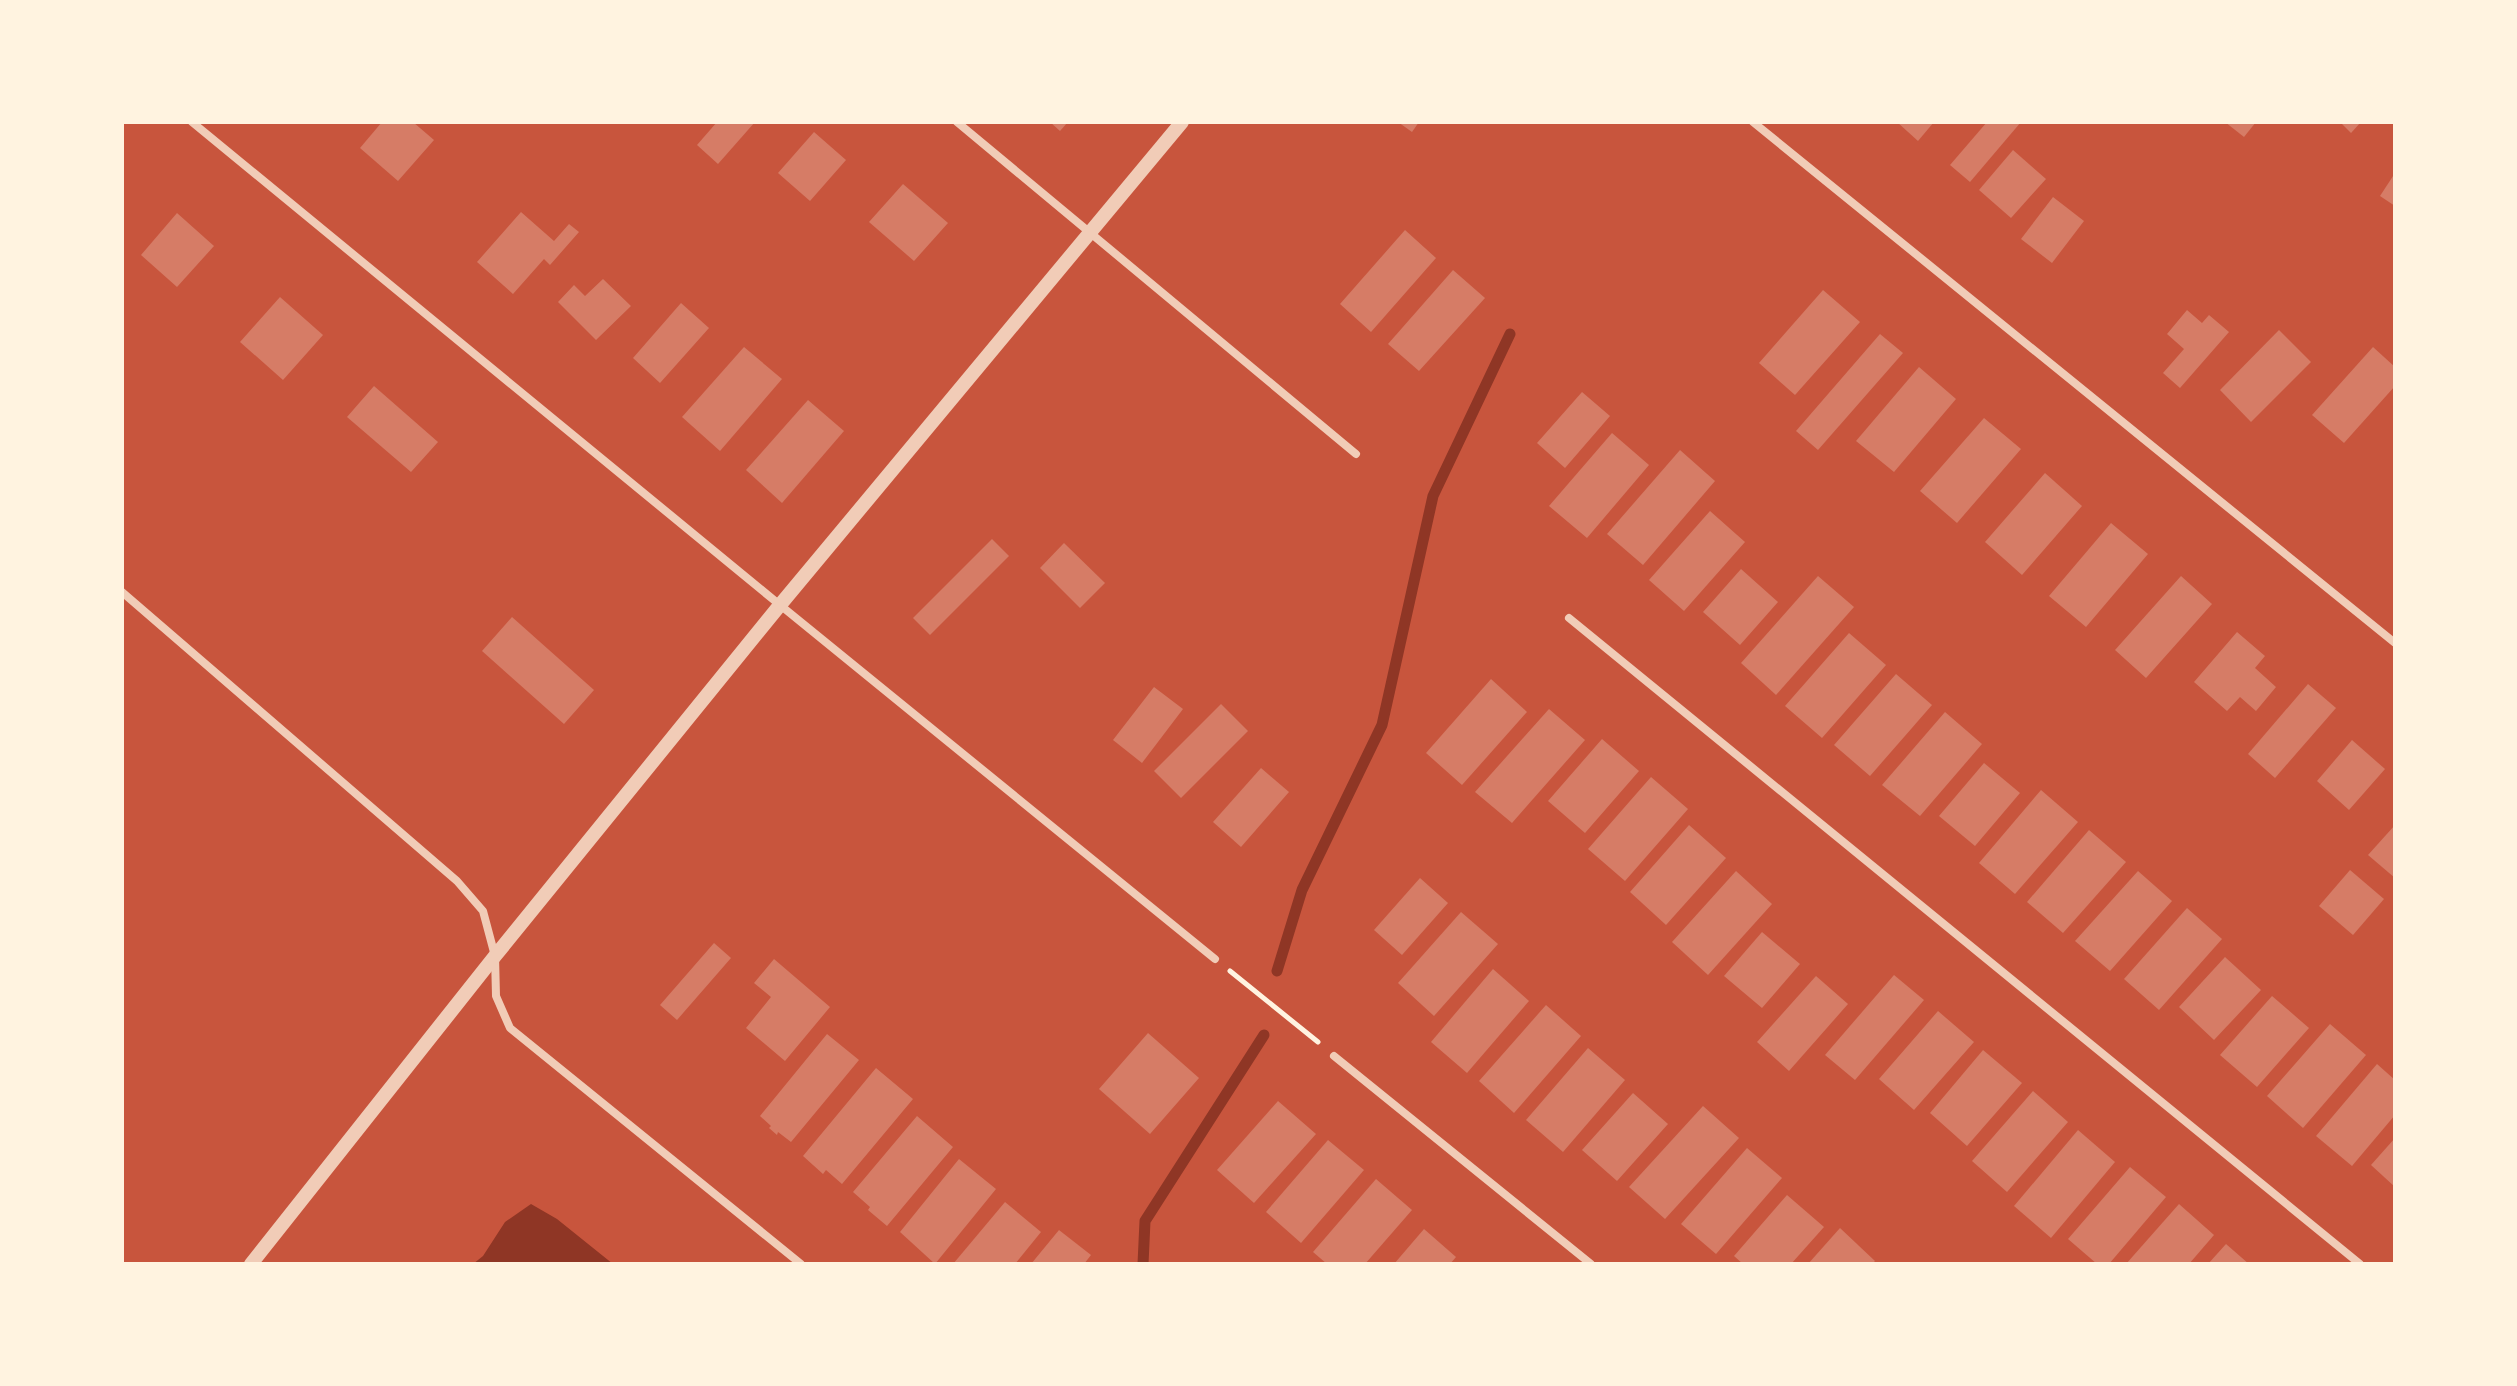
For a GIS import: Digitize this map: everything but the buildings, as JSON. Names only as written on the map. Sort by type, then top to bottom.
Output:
[{"type":"street","points":[[192,122],[1215,959]]},
{"type":"street","points":[[957,122],[1356,454]]},
{"type":"street","points":[[251,1264],[495,956],[780,605],[1182,122]]},
{"type":"street","points":[[1753,122],[2395,643]]},
{"type":"street","points":[[122,592],[457,881],[483,911],[495,956],[496,996],[510,1028],[801,1264]]},
{"type":"street","points":[[1569,618],[2360,1264]]},
{"type":"street","points":[[1334,1056],[1591,1264]]},
{"type":"path","points":[[1215,959],[1334,1056]]},
{"type":"shaded area","points":[[531,1204],[557,1219],[613,1264],[473,1264],[483,1256],[505,1222]]},
{"type":"waterway","points":[[1277,971],[1302,890],[1382,725],[1433,496],[1510,334]]},
{"type":"waterway","points":[[1143,1264],[1145,1221],[1264,1035]]}]
